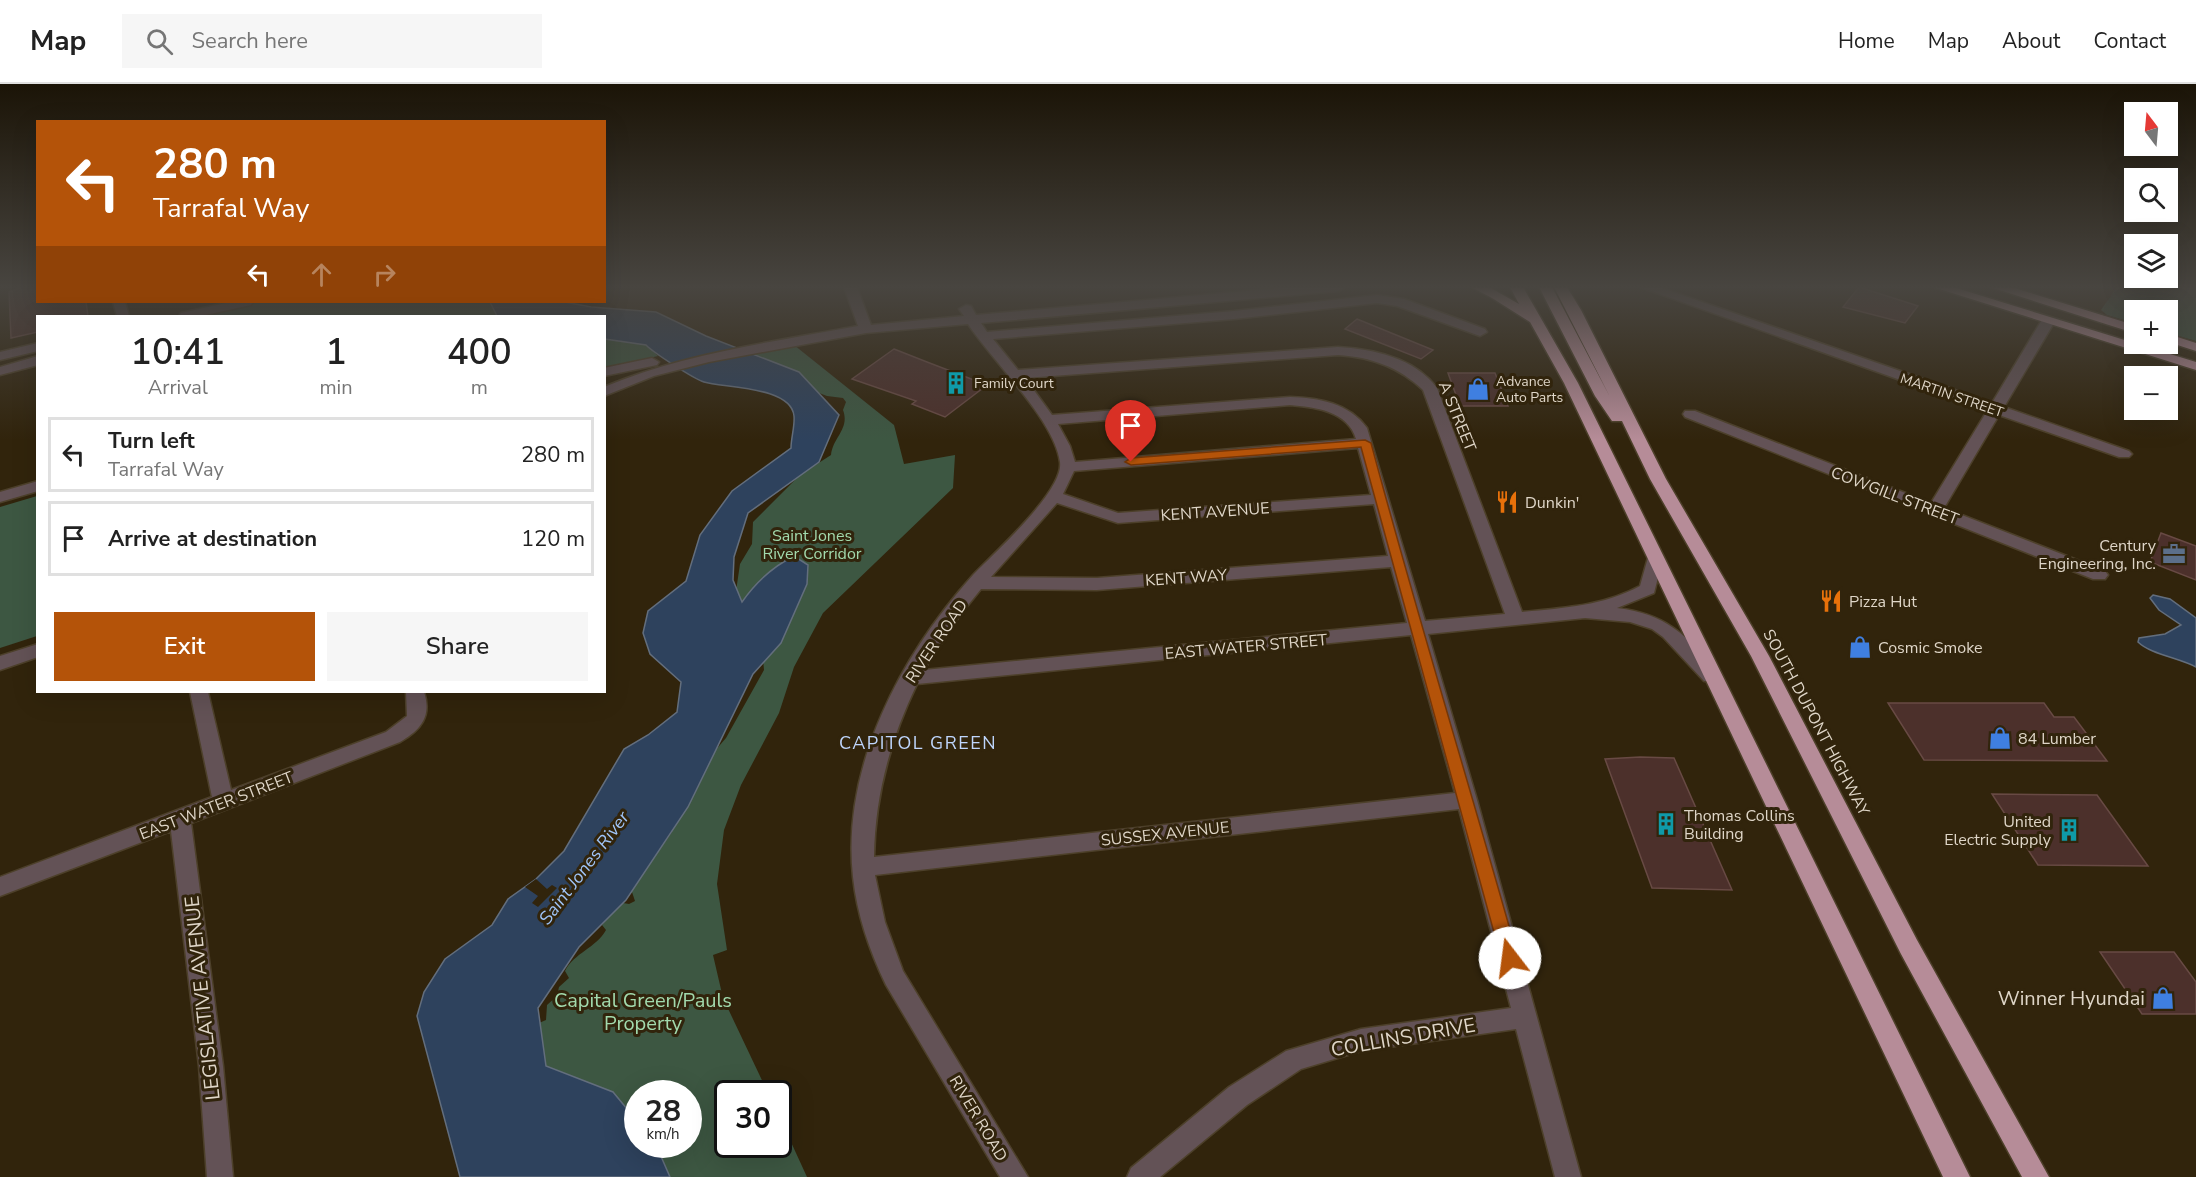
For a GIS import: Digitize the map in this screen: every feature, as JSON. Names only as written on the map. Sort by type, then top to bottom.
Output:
[{"type":"highway","points":[[1546,338],[1957,1177]]},
{"type":"highway","points":[[1572,338],[1602,396],[1658,479]]},
{"type":"highway","name":"SOUTH DUPONT HIGHWAY","points":[[1588,338],[1658,479],[1760,656],[1909,947],[2036,1177]]},
{"type":"highway","points":[[2104,338],[2196,366]]},
{"type":"highway","points":[[2178,342],[2196,347]]},
{"type":"street","points":[[606,372],[664,364],[785,338]]},
{"type":"street","points":[[986,338],[1047,420],[1065,451],[1068,466],[1365,443]]},
{"type":"street","name":"MARTIN STREET","points":[[1790,338],[2124,454]]},
{"type":"street","points":[[1935,510],[2038,338]]},
{"type":"street","points":[[0,356],[36,348]]},
{"type":"street","name":"A STREET","points":[[1014,375],[1338,351],[1363,353],[1405,368],[1430,388],[1516,620]]},
{"type":"street","points":[[0,370],[36,361]]},
{"type":"street","points":[[609,389],[664,364]]},
{"type":"street","points":[[1047,420],[1307,402],[1322,404],[1344,413],[1360,428],[1396,561],[1467,800],[1568,1177]]},
{"type":"street","name":"COWGILL STREET","points":[[1690,414],[2099,575]]},
{"type":"street","name":"RIVER ROAD","points":[[1015,1177],[894,978],[881,949],[863,867],[863,823],[870,782],[908,678],[976,583],[1055,497],[1065,480],[1068,466]]},
{"type":"street","points":[[0,497],[36,487]]},
{"type":"street","name":"KENT AVENUE","points":[[1055,497],[1103,515],[1136,518],[1379,499]]},
{"type":"street","name":"EAST WATER STREET","points":[[1585,612],[1648,589],[1655,558]]},
{"type":"street","name":"KENT WAY","points":[[976,583],[1097,584],[1396,561]]},
{"type":"street","name":"EAST WATER STREET","points":[[908,678],[1585,612],[1631,614],[1653,620],[1668,629],[1716,682]]},
{"type":"street","points":[[0,663],[36,651]]},
{"type":"street","points":[[199,693],[223,802]]},
{"type":"street","name":"EAST WATER STREET","points":[[0,887],[393,737],[416,719],[417,699]]},
{"type":"street","name":"SUSSEX AVENUE","points":[[863,867],[1467,800]]},
{"type":"street","name":"LEGISLATIVE AVENUE","points":[[180,819],[211,1066],[220,1177]]},
{"type":"street","name":"COLLINS DRIVE","points":[[1140,1177],[1238,1096],[1295,1059],[1361,1040],[1526,1017]]},
{"type":"green space","points":[[606,339],[647,345],[658,356],[606,368]]},
{"type":"green space","name":"Capital Green/Pauls Property","points":[[794,345],[894,425],[904,464],[955,455],[953,488],[823,613],[794,667],[779,713],[741,785],[724,830],[717,884],[727,950],[713,955],[723,998],[762,1080],[714,1080],[714,1158],[792,1158],[792,1144],[807,1177],[637,1177],[522,1053],[525,1029],[546,1020],[547,1005],[557,996],[559,987],[569,978],[565,971],[569,965],[597,941],[606,930],[602,925],[607,919],[603,911],[617,902],[629,904],[635,901],[627,877],[642,875],[672,832],[670,803],[726,738],[764,670],[763,659],[735,598],[740,564],[752,544],[753,522],[800,475],[831,455],[843,428],[845,417],[843,410],[846,402],[843,398],[827,396],[762,371],[745,355]]},
{"type":"green space","points":[[36,496],[36,636],[0,648],[0,507]]},
{"type":"water","name":"Saint Jones River","points":[[606,338],[711,338],[799,372],[839,415],[819,462],[748,513],[734,557],[733,580],[742,602],[765,576],[786,560],[794,556],[808,565],[807,584],[781,643],[753,674],[688,807],[626,900],[579,947],[538,1008],[546,1066],[613,1092],[624,1105],[624,1158],[662,1158],[670,1177],[460,1177],[417,1016],[424,992],[445,959],[492,925],[508,899],[536,879],[564,851],[624,749],[648,735],[677,712],[681,682],[650,654],[643,633],[648,611],[686,581],[700,535],[732,491],[791,448],[794,416],[790,406],[781,399],[755,390],[704,382],[646,345]]},
{"type":"water","points":[[2153,595],[2170,599],[2196,618],[2196,667],[2150,650],[2138,642],[2139,638],[2165,634],[2181,625],[2159,610],[2150,598]]},
{"type":"pier","points":[[536,879],[547,889],[552,885],[557,888],[538,907],[532,903],[538,896],[525,887]]},
{"type":"building","points":[[1368,338],[1404,338],[1433,350],[1421,359]]},
{"type":"building","name":"Family Court","points":[[894,349],[987,385],[945,417],[912,404],[916,401],[852,379]]},
{"type":"building","name":"Advance Auto Parts","points":[[1448,373],[1495,373],[1508,406],[1460,406]]},
{"type":"building","name":"Century Engineering, Inc.","points":[[2161,533],[2196,546],[2196,580],[2150,562]]},
{"type":"building","name":"84 Lumber","points":[[1888,703],[2044,703],[2054,717],[2074,717],[2107,761],[1924,760]]},
{"type":"building","name":"Thomas Collins Building","points":[[1674,758],[1732,890],[1652,888],[1605,759]]},
{"type":"building","name":"United Electric Supply","points":[[1992,794],[2097,795],[2148,866],[2038,865]]},
{"type":"building","name":"Winner Hyundai","points":[[2100,952],[2174,952],[2196,982],[2196,1014],[2142,1014]]},
{"type":"place","name":"Family Court","points":[[956,383]]},
{"type":"place","name":"Advance Auto Parts","points":[[1478,389]]},
{"type":"place","name":"Dunkin'","points":[[1507,502]]},
{"type":"place","name":"Century Engineering, Inc.","points":[[2174,554]]},
{"type":"place","name":"Pizza Hut","points":[[1831,601]]},
{"type":"place","name":"Cosmic Smoke","points":[[1860,647]]},
{"type":"place","name":"84 Lumber","points":[[2000,738]]},
{"type":"place","name":"Thomas Collins Building","points":[[1666,824]]},
{"type":"place","name":"United Electric Supply","points":[[2069,830]]},
{"type":"place","name":"Winner Hyundai","points":[[2163,998]]},
{"type":"district","name":"CAPITOL GREEN","points":[[918,743]]},
{"type":"route","points":[[1131,462],[1365,443],[1396,561],[1430,670],[1510,958]]},
{"type":"park label","name":"Saint Jones River Corridor","points":[[812,544]]}]
